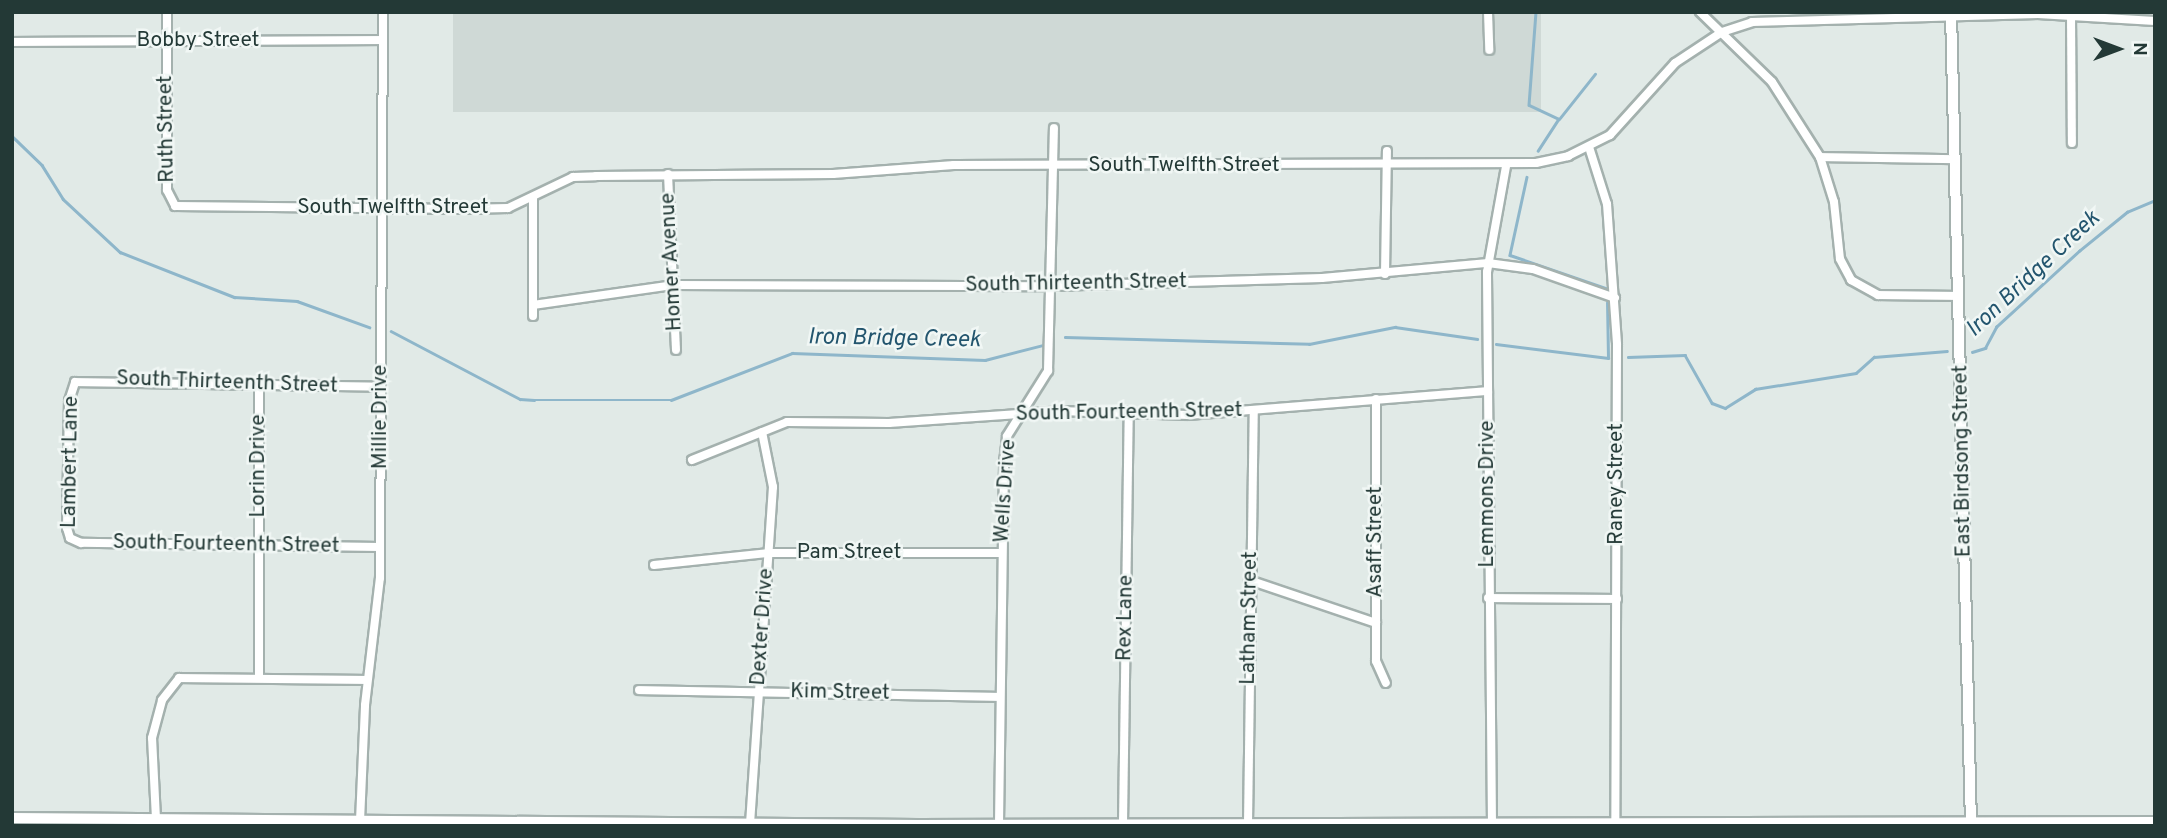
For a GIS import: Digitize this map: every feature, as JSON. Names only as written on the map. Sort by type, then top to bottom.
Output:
[{"type":"street","name":"Ruth Street","points":[[166,12],[171,203]]},
{"type":"street","name":"Millie Drive","points":[[360,821],[368,680],[380,547],[383,12]]},
{"type":"street","points":[[1488,12],[1489,50]]},
{"type":"street","points":[[1700,12],[1772,82],[1819,157],[1834,202],[1840,259],[1857,286],[1878,295],[1959,296]]},
{"type":"street","points":[[2071,15],[2072,143]]},
{"type":"street","name":"South Twelfth Street","points":[[171,203],[183,208],[508,208],[573,177],[668,174],[1054,166],[1506,166],[1553,160],[1589,147],[1628,120],[1675,63],[1722,32],[1780,19],[2118,15],[2155,21]]},
{"type":"street","name":"East Birdsong Street","points":[[1951,16],[1971,825]]},
{"type":"street","name":"Bobby Street","points":[[12,42],[383,40]]},
{"type":"street","name":"Wells Drive","points":[[999,824],[1004,462],[1007,436],[1048,371],[1054,128]]},
{"type":"street","name":"Raney Street","points":[[1589,147],[1606,197],[1615,298],[1615,825]]},
{"type":"street","points":[[1385,274],[1387,150]]},
{"type":"street","points":[[1819,157],[1954,159]]},
{"type":"street","name":"Lemmons Drive","points":[[1492,825],[1488,598],[1488,264],[1506,166]]},
{"type":"street","name":"Homer Avenue","points":[[668,174],[676,350]]},
{"type":"street","points":[[533,197],[533,316]]},
{"type":"street","name":"South Thirteenth Street","points":[[533,305],[673,285],[1052,286],[1385,274],[1488,264],[1533,269],[1615,298]]},
{"type":"street","name":"South Thirteenth Street","points":[[75,382],[380,387]]},
{"type":"street","name":"Lambert Lane","points":[[73,541],[68,490],[69,401],[75,382]]},
{"type":"street","name":"Lorin Drive","points":[[259,383],[259,675]]},
{"type":"street","name":"South Fourteenth Street","points":[[692,460],[787,422],[889,424],[1019,414],[1129,411],[1189,415],[1488,391]]},
{"type":"street","name":"Asaff Street","points":[[1376,399],[1377,664],[1386,683]]},
{"type":"street","name":"Rex Lane","points":[[1123,824],[1129,411]]},
{"type":"street","name":"Latham Street","points":[[1248,824],[1249,580],[1254,411]]},
{"type":"street","name":"Dexter Drive","points":[[750,824],[773,466],[762,432]]},
{"type":"street","name":"South Fourteenth Street","points":[[73,541],[380,547]]},
{"type":"street","name":"Pam Street","points":[[654,565],[769,553],[1001,553]]},
{"type":"street","points":[[1249,580],[1376,623]]},
{"type":"street","points":[[1488,598],[1617,599]]},
{"type":"street","points":[[156,819],[152,738],[162,700],[175,681],[193,674],[368,680]]},
{"type":"street","name":"Kim Street","points":[[639,690],[999,696]]},
{"type":"street","points":[[12,818],[456,824],[918,825],[1971,825],[2155,822]]},
{"type":"shaded area","points":[[453,12],[1541,12],[1541,112],[453,112]]},
{"type":"waterway","points":[[1536,12],[1529,105],[1559,119],[1538,151]]},
{"type":"waterway","points":[[1560,118],[1595,74]]},
{"type":"waterway","name":"Iron Bridge Creek","points":[[12,136],[42,165],[63,199],[120,252],[234,297],[297,301],[369,327]]},
{"type":"waterway","points":[[1527,177],[1510,255],[1606,288]]},
{"type":"waterway","name":"Iron Bridge Creek","points":[[1972,352],[1985,348],[1996,327],[2079,251],[2127,212],[2155,200]]},
{"type":"waterway","name":"Iron Bridge Creek","points":[[1496,344],[1608,358],[1607,303]]},
{"type":"waterway","name":"Iron Bridge Creek","points":[[1065,337],[1309,344],[1395,327],[1477,339]]},
{"type":"waterway","name":"Iron Bridge Creek","points":[[391,331],[520,399],[534,400],[671,400],[792,353],[985,360],[1043,345]]},
{"type":"waterway","name":"Iron Bridge Creek","points":[[1628,357],[1685,355],[1712,403],[1725,408],[1755,389],[1856,373],[1874,357],[1947,351]]}]
